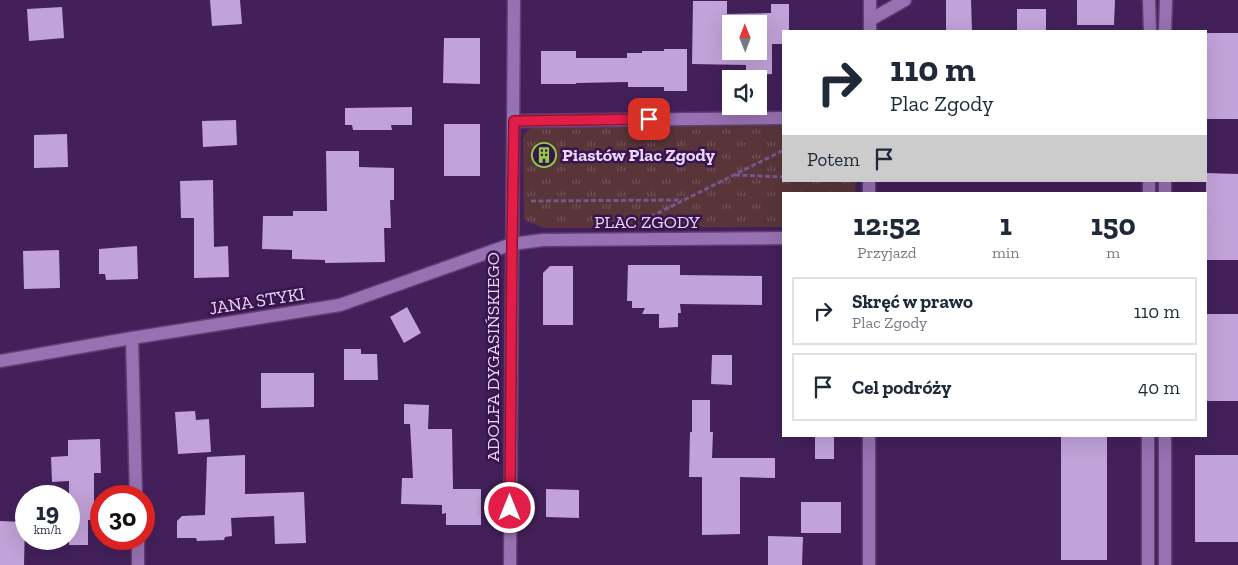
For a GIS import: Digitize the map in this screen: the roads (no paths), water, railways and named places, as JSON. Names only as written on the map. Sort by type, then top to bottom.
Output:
[{"type":"street","name":"ADOLFA DYGASIŃSKIEGO","points":[[510,565],[514,0]]},
{"type":"street","points":[[870,0],[870,26]]},
{"type":"street","points":[[870,26],[905,0]]},
{"type":"street","points":[[1150,0],[1150,30]]},
{"type":"street","points":[[1166,0],[1166,30]]},
{"type":"street","points":[[514,121],[782,118]]},
{"type":"street","name":"PLAC ZGODY","points":[[512,244],[544,240],[782,238]]},
{"type":"street","name":"JANA STYKI","points":[[0,361],[340,305],[512,244]]},
{"type":"street","points":[[132,338],[136,485]]},
{"type":"street","points":[[870,437],[870,565]]},
{"type":"street","points":[[1148,437],[1148,565]]},
{"type":"street","points":[[1165,437],[1165,565]]},
{"type":"street","points":[[138,550],[138,565]]},
{"type":"place","name":"Piastów Plac Zgody","points":[[544,155]]}]
